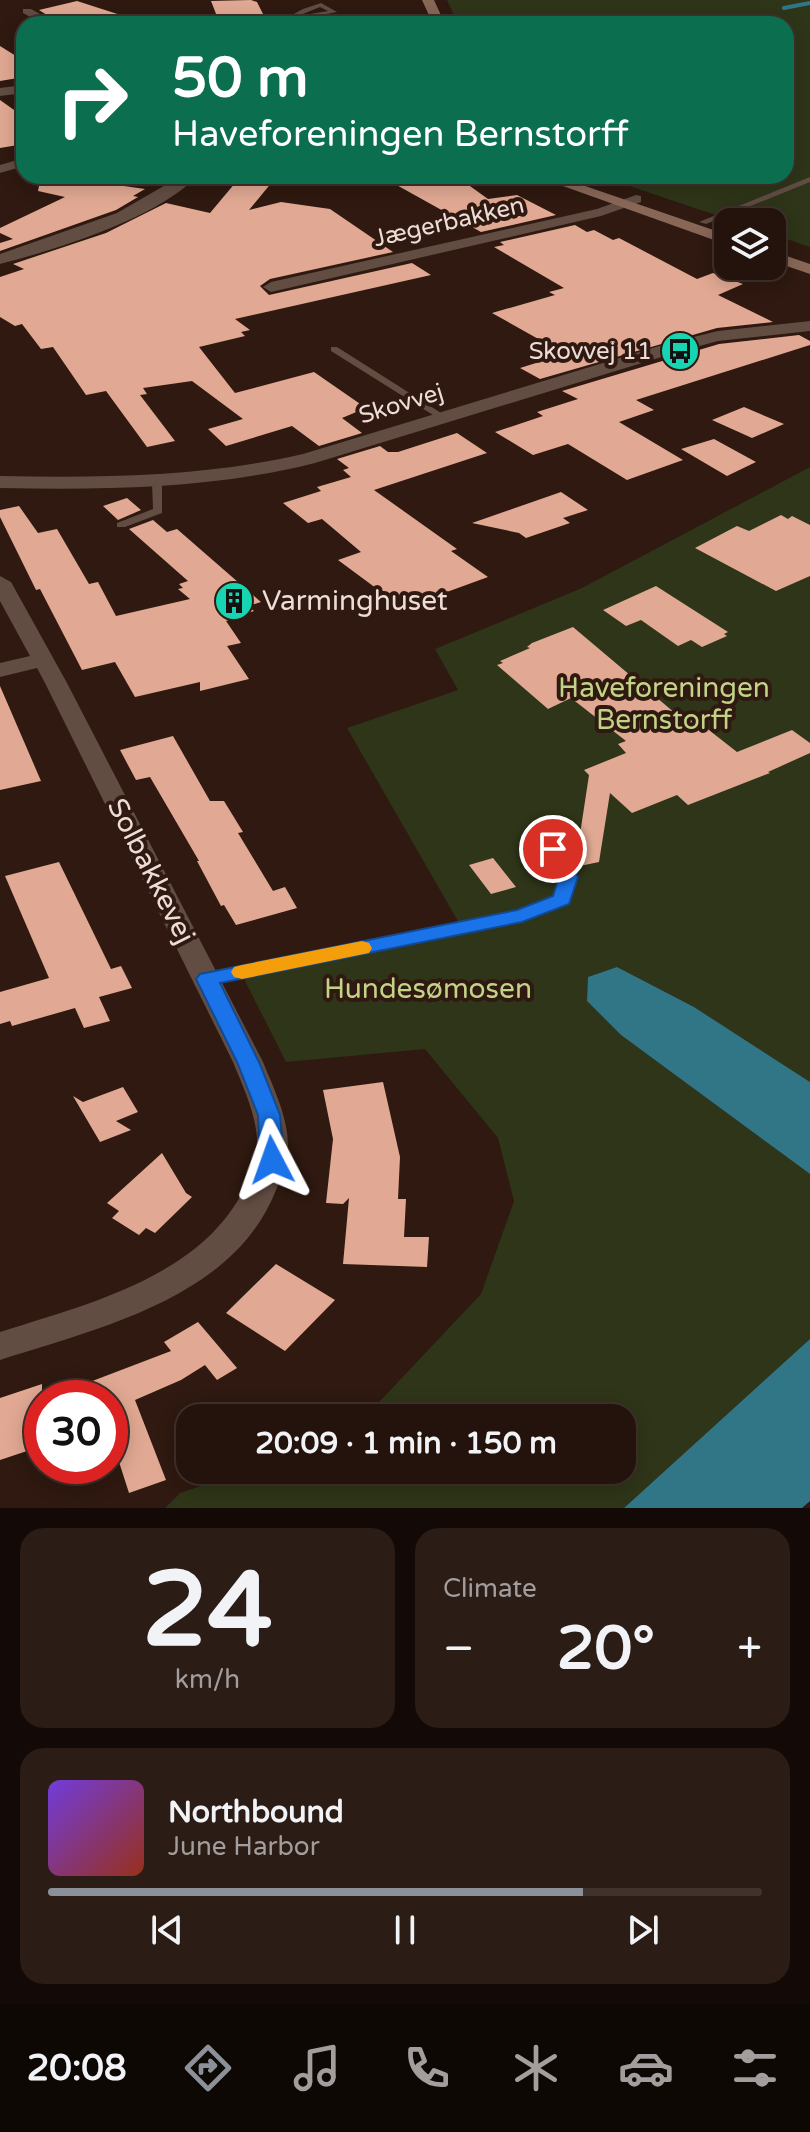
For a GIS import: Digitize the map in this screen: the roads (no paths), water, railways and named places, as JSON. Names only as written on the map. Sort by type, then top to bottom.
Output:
[{"type":"street","points":[[27,11],[37,16]]},
{"type":"street","points":[[0,259],[117,220],[158,200],[179,184]]},
{"type":"street","points":[[570,184],[714,226]]},
{"type":"street","points":[[588,184],[714,234]]},
{"type":"street","name":"Jægerbakken","points":[[271,287],[601,212],[629,201]]},
{"type":"street","points":[[786,251],[810,259]]},
{"type":"street","points":[[786,261],[810,269]]},
{"type":"street","name":"Skovvej","points":[[0,482],[157,483],[259,472],[718,336],[810,326]]},
{"type":"street","name":"Solbakkevej","points":[[0,582],[44,660],[248,1062],[269,1115],[272,1160],[252,1205],[219,1248],[180,1277],[120,1306],[0,1346]]},
{"type":"street","points":[[0,670],[44,660]]},
{"type":"lane","points":[[295,16],[321,5],[334,12],[309,16]]},
{"type":"lane","points":[[703,222],[810,179]]},
{"type":"lane","points":[[334,349],[444,418]]},
{"type":"lane","points":[[121,525],[158,511],[157,483]]},
{"type":"lane","points":[[207,979],[522,916],[561,900],[568,877],[553,849]]},
{"type":"water","points":[[617,967],[694,1007],[810,1082],[810,1174],[621,1035],[587,1001],[588,977]]},
{"type":"water","points":[[810,1339],[810,1501],[802,1508],[624,1508]]},
{"type":"waterway","points":[[784,8],[810,3]]},
{"type":"place","name":"Skovvej 11","points":[[680,351]]},
{"type":"place","name":"Varminghuset","points":[[234,601]]},
{"type":"park label","name":"Haveforeningen Bernstorff","points":[[664,704]]},
{"type":"park label","name":"Hundesømosen","points":[[428,989]]}]
